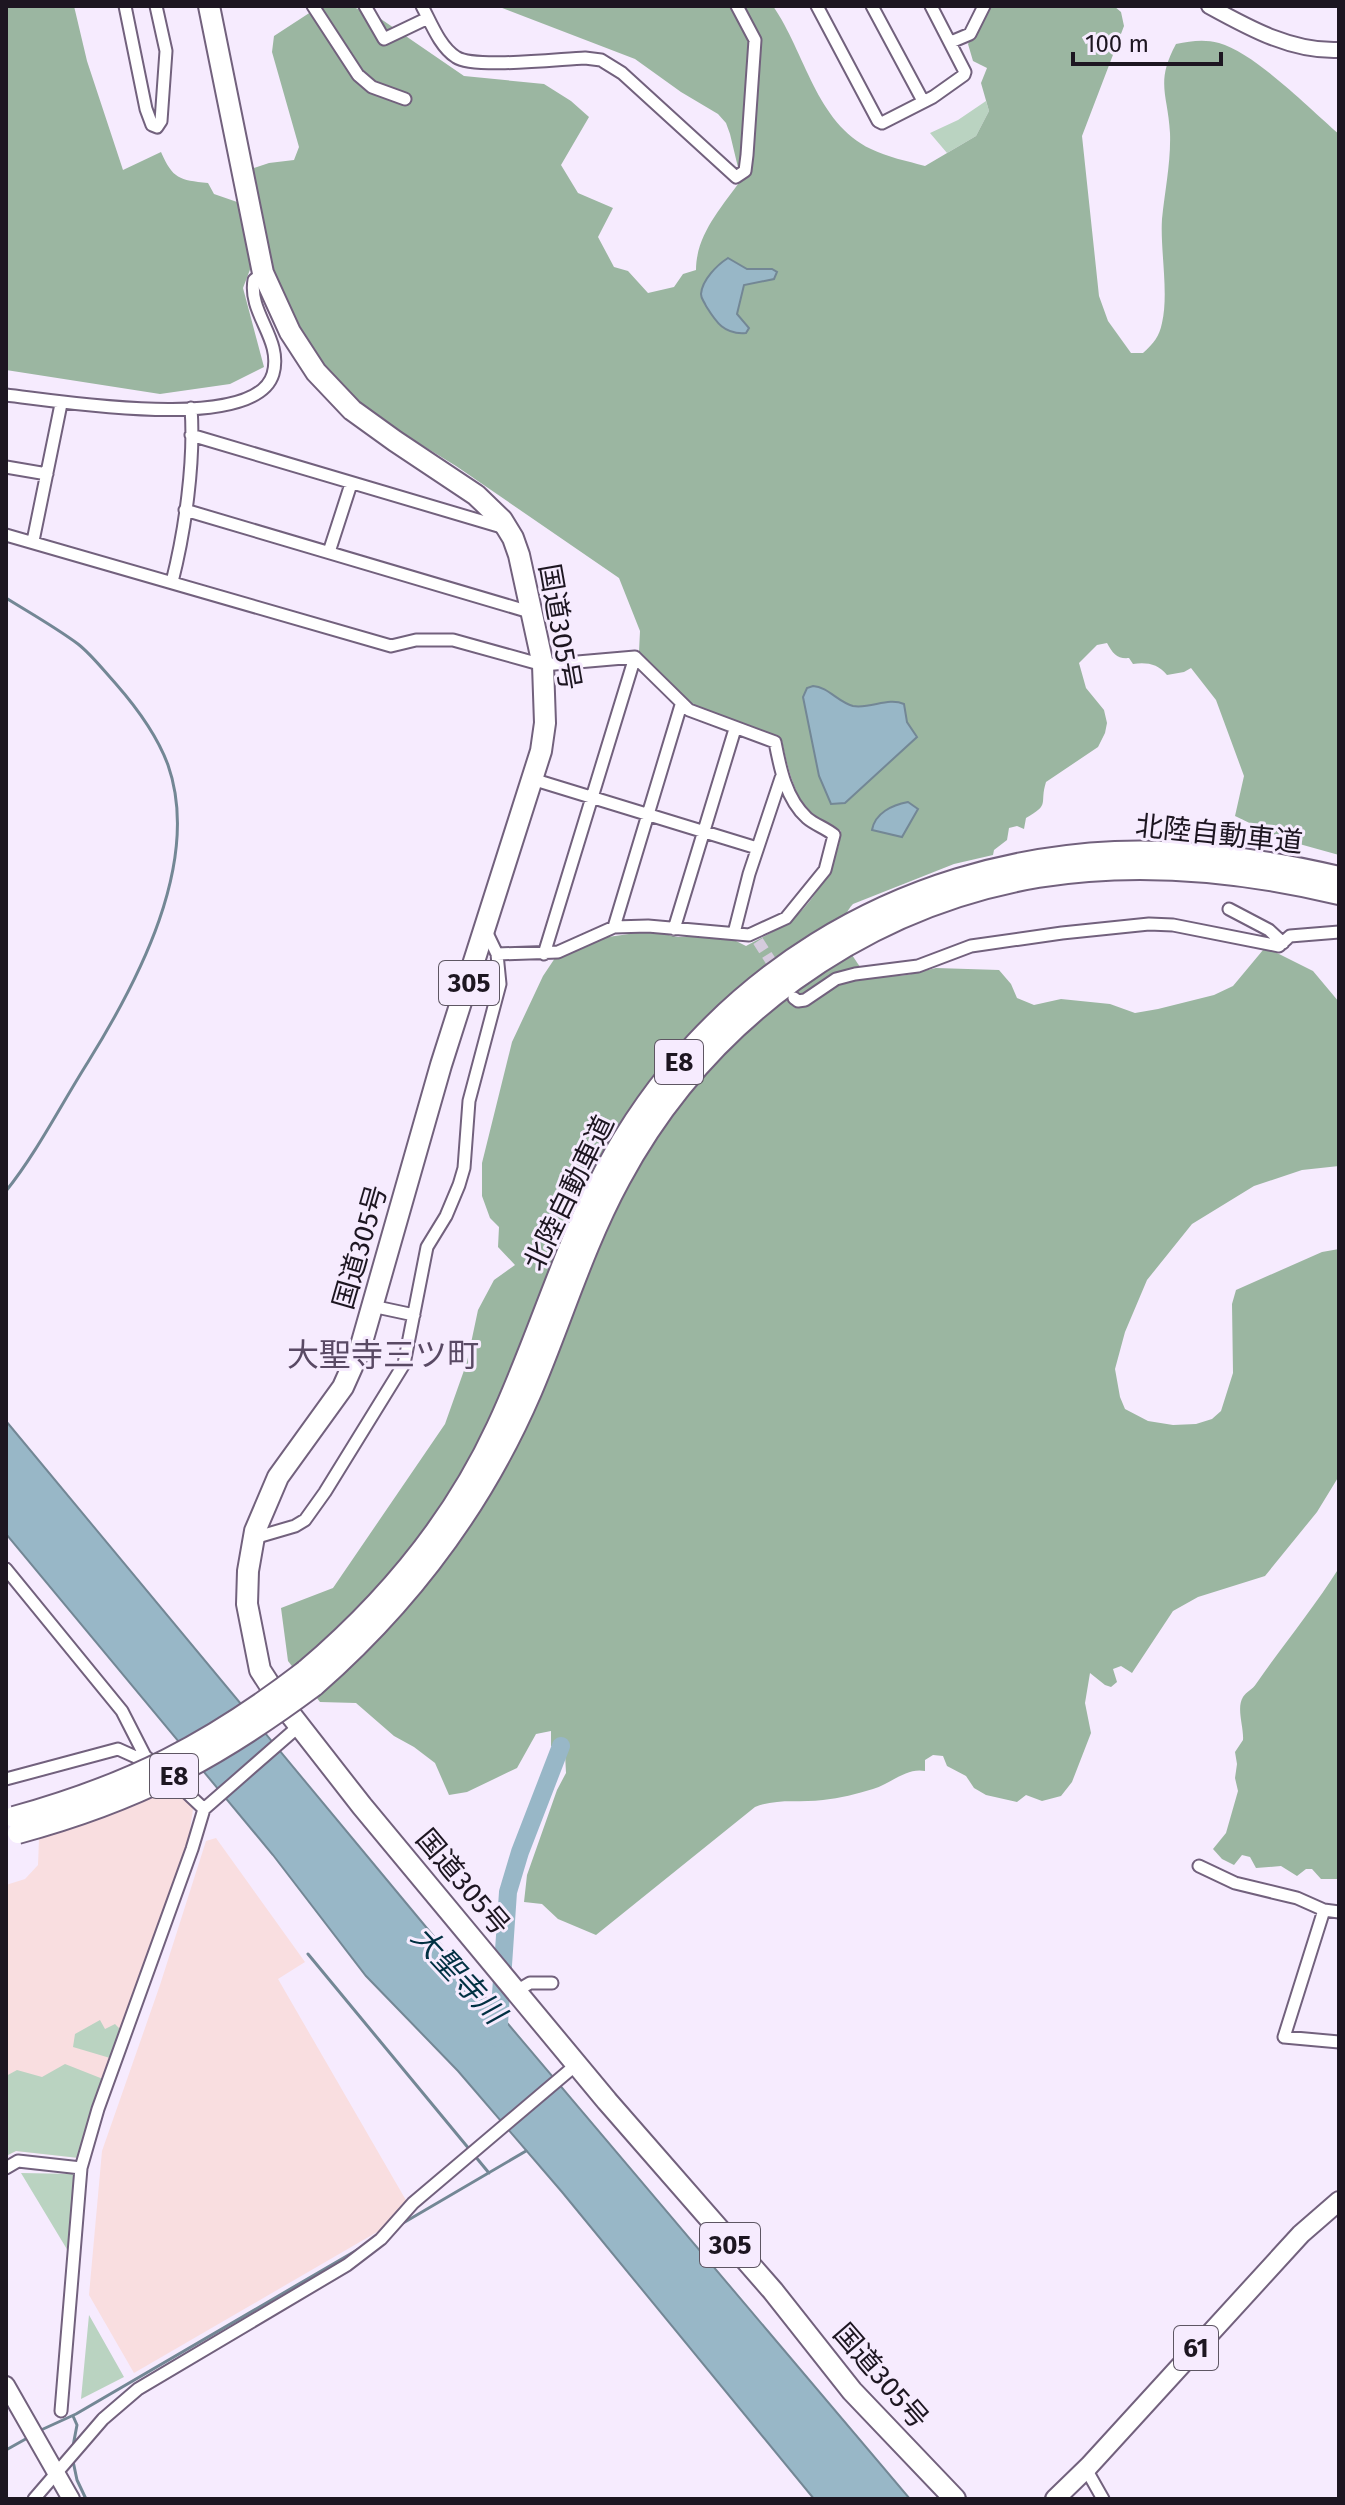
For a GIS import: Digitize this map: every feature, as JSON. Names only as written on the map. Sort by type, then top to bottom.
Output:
[{"type":"highway","name":"国道305号","points":[[209,6],[263,273],[290,332],[316,372],[333,391],[376,428],[491,507],[507,529],[519,555],[543,665],[544,736],[486,931],[441,1065],[360,1349],[348,1378],[278,1477],[253,1538],[247,1604],[260,1670],[295,1729],[665,2169],[773,2291],[852,2391],[955,2499]]},
{"type":"highway","name":"北陸自動車道","points":[[310,1678],[416,1557],[450,1509],[495,1432],[582,1219],[625,1135],[650,1097],[690,1050],[761,982],[817,942],[889,904],[963,877],[1035,860],[1116,852],[1157,852],[1239,859],[1339,877]]},
{"type":"highway","name":"北陸自動車道","points":[[11,1826],[103,1808],[176,1775],[241,1738],[310,1678],[384,1621],[412,1590],[465,1517],[510,1436],[599,1224],[641,1143],[665,1107],[701,1064],[769,998],[828,956],[898,919],[966,894],[1038,877],[1118,869],[1196,872],[1281,882],[1339,894]]},
{"type":"main road","name":"61","points":[[1055,2499],[1301,2234],[1338,2200]]},
{"type":"main road","points":[[6,2385],[71,2499]]},
{"type":"street","points":[[125,6],[146,109],[152,125],[157,127],[161,121],[167,71],[156,6]]},
{"type":"street","points":[[313,6],[358,75],[372,87],[405,99]]},
{"type":"street","points":[[365,6],[384,39],[428,18]]},
{"type":"street","points":[[422,6],[448,51],[458,59],[482,63],[570,58],[601,60],[635,83],[736,177],[745,171],[755,40],[737,6]]},
{"type":"street","points":[[817,6],[878,121],[882,123],[945,90],[964,75],[951,42],[931,6]]},
{"type":"street","points":[[872,6],[923,101]]},
{"type":"street","points":[[951,42],[970,34],[984,6]]},
{"type":"street","points":[[1209,6],[1284,43],[1318,50],[1339,50]]},
{"type":"street","points":[[6,395],[42,398],[61,404],[148,409],[191,408],[243,401],[262,390],[274,371],[274,348],[252,291],[254,280],[263,273]]},
{"type":"street","points":[[33,541],[61,404]]},
{"type":"street","points":[[172,582],[185,510],[191,408]]},
{"type":"street","points":[[191,435],[507,529]]},
{"type":"street","points":[[6,467],[47,474]]},
{"type":"street","points":[[329,552],[351,484]]},
{"type":"street","points":[[185,510],[533,613]]},
{"type":"street","points":[[6,535],[384,645],[396,646],[427,639],[453,640],[543,665],[635,657],[655,674],[681,705],[735,729],[775,742],[781,778],[806,817],[834,835],[825,870],[786,918],[770,923],[756,937],[734,933],[614,927],[558,952],[497,954]]},
{"type":"street","points":[[544,954],[635,657]]},
{"type":"street","points":[[614,927],[681,705]]},
{"type":"street","points":[[674,929],[735,729]]},
{"type":"street","points":[[734,933],[757,848],[781,778]]},
{"type":"street","points":[[532,779],[757,848]]},
{"type":"street","points":[[1229,909],[1269,930],[1283,943]]},
{"type":"street","points":[[794,998],[803,1001],[831,982],[855,974],[918,966],[971,946],[1062,933],[1161,925],[1279,946],[1290,936],[1339,932]]},
{"type":"street","points":[[253,1538],[305,1520],[404,1364],[427,1247],[446,1216],[462,1177],[469,1101],[500,984],[497,954],[486,931]]},
{"type":"street","points":[[372,1306],[414,1315]]},
{"type":"street","points":[[6,1569],[122,1711],[145,1756],[204,1809]]},
{"type":"street","points":[[61,2411],[81,2168],[98,2109],[204,1809],[295,1729]]},
{"type":"street","points":[[6,1779],[118,1749],[138,1758],[145,1756]]},
{"type":"street","points":[[1199,1866],[1222,1878],[1339,1912]]},
{"type":"street","points":[[1324,1910],[1284,2037],[1339,2042]]},
{"type":"street","points":[[515,1987],[552,1983]]},
{"type":"street","points":[[34,2499],[103,2419],[138,2389],[347,2265],[381,2239],[413,2203],[577,2064]]},
{"type":"street","points":[[6,2168],[18,2161],[81,2168]]},
{"type":"street","points":[[1086,2469],[1103,2499]]},
{"type":"shaded area","points":[[174,1786],[194,1803],[189,1836],[79,2158],[16,2151],[6,2156],[6,1885],[25,1879],[38,1865],[39,1839],[105,1817]]},
{"type":"shaded area","points":[[216,1838],[305,1962],[278,1979],[407,2202],[384,2228],[134,2373],[89,2295],[102,2151],[206,1841]]},
{"type":"green space","points":[[6,6],[74,6],[87,61],[123,170],[161,152],[173,173],[190,181],[208,183],[214,194],[240,203],[251,267],[243,288],[264,367],[230,384],[160,394],[6,370]]},
{"type":"green space","points":[[320,6],[353,7],[378,17],[464,76],[544,84],[571,101],[589,117],[561,165],[578,193],[613,208],[598,237],[614,267],[628,271],[648,293],[674,287],[683,274],[696,270],[705,234],[741,180],[726,123],[718,114],[635,59],[497,6],[773,6],[813,85],[837,122],[852,137],[871,149],[925,166],[976,136],[989,111],[981,83],[987,68],[973,61],[968,44],[988,6],[1114,6],[1121,12],[1124,26],[1082,136],[1099,296],[1108,321],[1131,353],[1143,353],[1153,343],[1164,311],[1162,219],[1170,144],[1164,79],[1176,44],[1208,41],[1233,49],[1282,83],[1339,134],[1339,855],[1285,840],[1235,816],[1244,776],[1216,700],[1191,668],[1167,675],[1156,666],[1133,664],[1129,658],[1118,657],[1107,643],[1097,645],[1079,663],[1086,688],[1104,710],[1107,723],[1105,733],[1098,747],[1046,782],[1043,803],[1026,818],[1024,829],[1017,826],[1009,828],[1007,840],[994,850],[993,855],[954,864],[853,904],[847,913],[844,932],[850,951],[869,978],[907,975],[936,968],[999,970],[1011,984],[1017,998],[1034,1005],[1061,999],[1110,1004],[1135,1013],[1158,1009],[1214,995],[1233,986],[1263,950],[1273,951],[1313,971],[1339,1002],[1339,1166],[1302,1170],[1254,1186],[1192,1224],[1147,1280],[1125,1332],[1115,1369],[1125,1409],[1148,1421],[1173,1425],[1196,1424],[1212,1419],[1221,1411],[1233,1373],[1232,1304],[1236,1290],[1322,1252],[1339,1249],[1339,1476],[1317,1512],[1265,1576],[1198,1597],[1173,1611],[1132,1673],[1121,1666],[1113,1669],[1117,1682],[1111,1687],[1090,1673],[1085,1703],[1091,1733],[1072,1782],[1061,1796],[1042,1801],[1026,1795],[1017,1802],[986,1795],[974,1788],[966,1776],[947,1766],[943,1756],[933,1755],[925,1760],[925,1771],[905,1774],[867,1791],[823,1800],[763,1804],[755,1807],[596,1935],[558,1919],[542,1904],[524,1902],[527,1875],[566,1773],[565,1753],[551,1746],[551,1731],[536,1734],[517,1768],[467,1792],[449,1795],[435,1763],[394,1736],[356,1703],[320,1702],[288,1661],[281,1608],[333,1588],[445,1424],[467,1362],[478,1310],[494,1280],[515,1265],[498,1247],[499,1227],[490,1218],[482,1196],[482,1163],[512,1042],[543,976],[555,958],[608,937],[650,931],[678,937],[726,936],[746,946],[778,929],[803,910],[831,866],[841,831],[818,820],[806,808],[796,790],[782,741],[778,737],[712,715],[684,701],[639,652],[640,631],[619,578],[456,466],[371,414],[321,370],[283,306],[270,269],[248,170],[294,160],[299,147],[272,52],[274,36]]},
{"type":"green space","points":[[986,101],[989,111],[976,136],[947,153],[930,133],[958,120]]},
{"type":"green space","points":[[1339,1568],[1339,1879],[1321,1879],[1312,1869],[1306,1869],[1297,1876],[1281,1866],[1256,1868],[1250,1857],[1242,1855],[1234,1865],[1222,1859],[1213,1849],[1226,1833],[1238,1791],[1235,1752],[1243,1740],[1241,1701]]},
{"type":"green space","points":[[100,2020],[105,2029],[115,2024],[120,2029],[110,2058],[73,2047],[75,2034]]},
{"type":"green space","points":[[65,2064],[103,2079],[79,2158],[16,2151],[6,2156],[6,2076],[17,2070],[42,2077]]},
{"type":"green space","points":[[21,2173],[77,2174],[71,2256]]},
{"type":"green space","points":[[89,2315],[124,2377],[81,2399]]},
{"type":"water","points":[[728,258],[747,269],[772,269],[777,272],[774,279],[744,285],[737,314],[749,328],[746,333],[726,330],[713,317],[701,294],[707,278]]},
{"type":"water","points":[[813,686],[853,706],[892,702],[904,704],[907,722],[917,737],[845,803],[831,804],[819,776],[803,697],[807,688]]},
{"type":"water","points":[[908,802],[918,809],[902,837],[872,830],[885,811]]},
{"type":"water","name":"大聖寺川","points":[[6,1421],[426,1927],[910,2499],[814,2499],[562,2192],[458,2071],[366,1976],[273,1855],[6,1534]]},
{"type":"waterway","points":[[6,598],[83,648],[139,712],[168,765],[176,802],[177,841],[171,881],[159,920],[126,996],[38,1145],[6,1191]]},
{"type":"waterway","name":"大聖寺川","points":[[498,2038],[508,1892],[561,1746]]},
{"type":"waterway","points":[[308,1954],[489,2173]]},
{"type":"waterway","points":[[398,2226],[526,2151]]},
{"type":"waterway","points":[[41,2430],[76,2414],[364,2246]]},
{"type":"waterway","points":[[73,2416],[77,2425],[73,2446]]},
{"type":"waterway","points":[[6,2450],[31,2436]]},
{"type":"waterway","points":[[73,2461],[86,2499]]},
{"type":"tunnel","points":[[758,941],[779,974]]},
{"type":"district","name":"大聖寺三ツ町","points":[[383,1355]]}]
